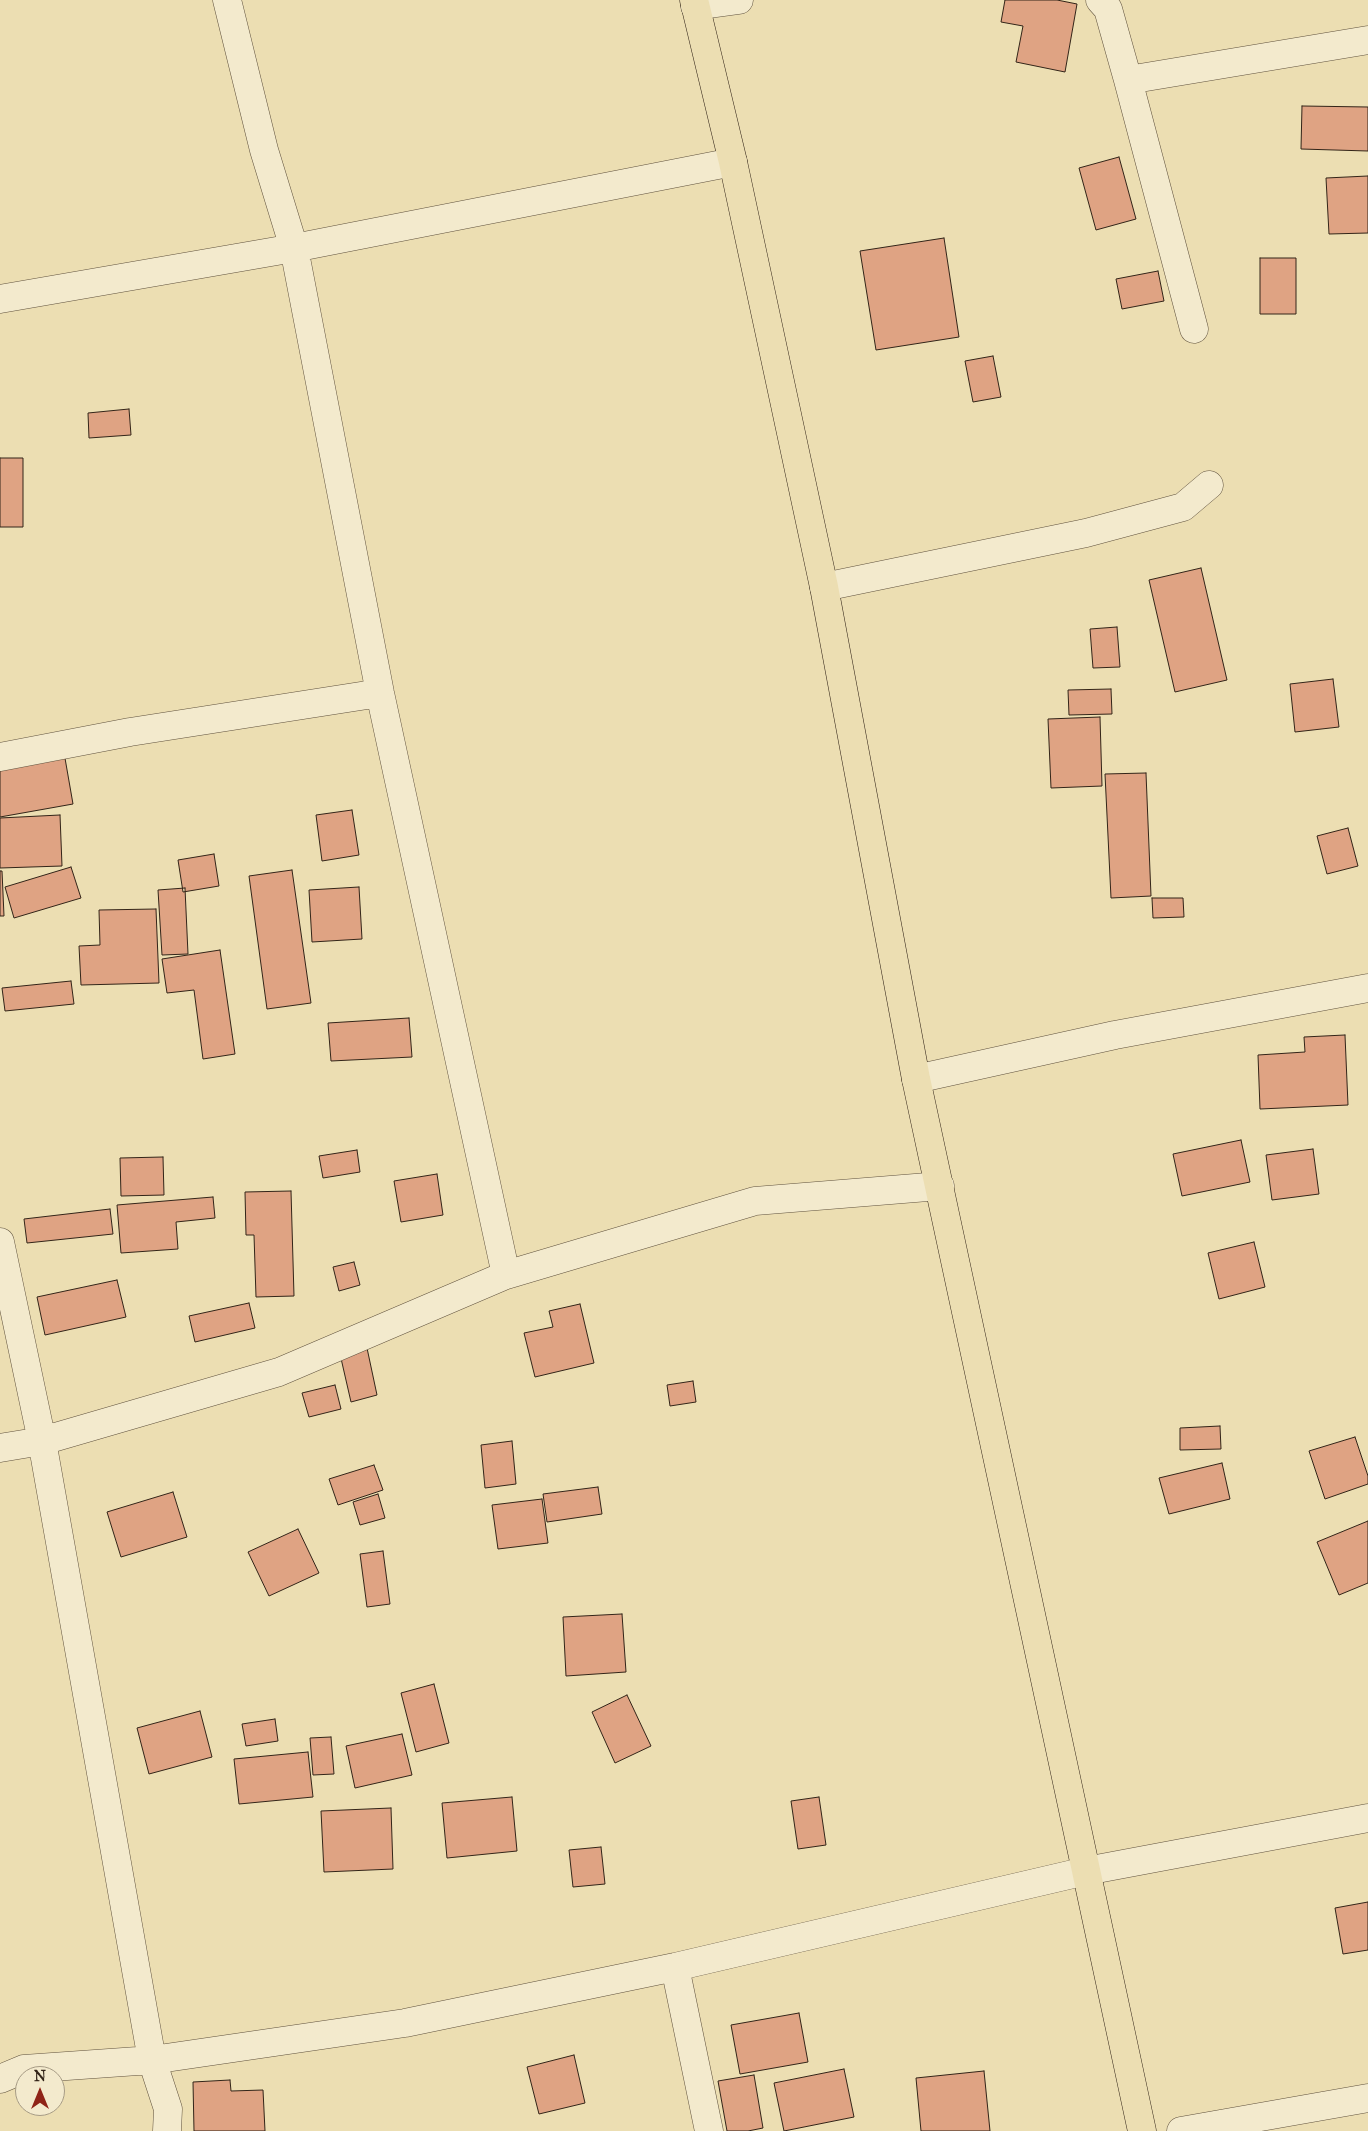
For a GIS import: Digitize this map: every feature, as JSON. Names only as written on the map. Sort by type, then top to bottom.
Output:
[{"type":"main road","points":[[694,3],[733,162],[824,587],[868,814],[916,1079],[1142,2131]]},
{"type":"street","points":[[227,0],[264,150],[294,248],[380,693],[506,1276]]},
{"type":"street","points":[[694,3],[739,0]]},
{"type":"street","points":[[1100,0],[1108,9],[1194,329]]},
{"type":"street","points":[[1128,80],[1368,40]]},
{"type":"street","points":[[0,299],[294,248],[733,162]]},
{"type":"street","points":[[824,587],[1086,533],[1183,507],[1209,485]]},
{"type":"street","points":[[0,758],[130,732],[380,693]]},
{"type":"street","points":[[916,1079],[1115,1035],[1368,988]]},
{"type":"street","points":[[0,1448],[42,1441],[279,1372],[506,1276],[755,1201],[940,1186]]},
{"type":"street","points":[[0,1242],[42,1441],[152,2060],[168,2109],[167,2131]]},
{"type":"street","points":[[0,2079],[24,2069],[152,2060],[405,2023],[675,1967],[1086,1871],[1368,1818]]},
{"type":"street","points":[[675,1967],[710,2131]]},
{"type":"street","points":[[1181,2131],[1368,2098]]},
{"type":"building","points":[[1005,0],[1057,0],[1077,4],[1065,72],[1016,62],[1023,26],[1001,22]]},
{"type":"building","points":[[1302,106],[1368,107],[1368,151],[1301,149]]},
{"type":"building","points":[[1119,157],[1136,219],[1096,230],[1079,168]]},
{"type":"building","points":[[1368,176],[1368,233],[1329,234],[1326,178]]},
{"type":"building","points":[[944,238],[959,337],[876,350],[860,251]]},
{"type":"building","points":[[1260,258],[1296,258],[1296,314],[1260,314]]},
{"type":"building","points":[[1158,271],[1164,301],[1122,309],[1116,279]]},
{"type":"building","points":[[993,356],[1001,397],[973,402],[965,361]]},
{"type":"building","points":[[129,409],[131,435],[89,438],[88,413]]},
{"type":"building","points":[[0,458],[23,458],[23,527],[0,527]]},
{"type":"building","points":[[1201,568],[1227,680],[1175,692],[1149,580]]},
{"type":"building","points":[[1117,627],[1120,667],[1093,668],[1090,629]]},
{"type":"building","points":[[1333,679],[1339,727],[1295,732],[1290,684]]},
{"type":"building","points":[[1111,689],[1112,714],[1069,715],[1068,690]]},
{"type":"building","points":[[1100,717],[1102,786],[1051,788],[1048,719]]},
{"type":"building","points":[[62,741],[73,804],[0,817],[0,752]]},
{"type":"building","points":[[1146,773],[1151,896],[1111,898],[1105,774]]},
{"type":"building","points":[[352,810],[359,855],[322,861],[316,815]]},
{"type":"building","points":[[60,815],[62,866],[0,868],[0,818]]},
{"type":"building","points":[[1348,828],[1358,866],[1327,874],[1317,836]]},
{"type":"building","points":[[214,854],[219,886],[183,892],[178,860]]},
{"type":"building","points":[[71,867],[81,898],[14,918],[5,887]]},
{"type":"building","points":[[292,870],[311,1003],[267,1009],[249,876]]},
{"type":"building","points":[[0,871],[2,871],[4,916],[0,916]]},
{"type":"building","points":[[359,887],[362,939],[312,942],[309,890]]},
{"type":"building","points":[[185,888],[188,954],[162,955],[158,890]]},
{"type":"building","points":[[1152,898],[1183,898],[1184,917],[1153,918]]},
{"type":"building","points":[[156,909],[159,983],[81,985],[79,946],[100,945],[99,910]]},
{"type":"building","points":[[220,950],[235,1054],[203,1059],[194,990],[167,993],[162,959]]},
{"type":"building","points":[[71,981],[74,1004],[5,1011],[2,988]]},
{"type":"building","points":[[409,1018],[412,1057],[331,1061],[328,1023]]},
{"type":"building","points":[[1345,1035],[1348,1105],[1260,1109],[1258,1055],[1305,1052],[1304,1037]]},
{"type":"building","points":[[1241,1140],[1250,1182],[1182,1196],[1173,1154]]},
{"type":"building","points":[[1313,1149],[1319,1194],[1272,1200],[1266,1155]]},
{"type":"building","points":[[357,1150],[360,1172],[323,1178],[319,1156]]},
{"type":"building","points":[[163,1157],[164,1195],[121,1196],[120,1158]]},
{"type":"building","points":[[437,1174],[443,1215],[401,1222],[394,1181]]},
{"type":"building","points":[[291,1191],[294,1296],[256,1297],[254,1235],[246,1235],[245,1192]]},
{"type":"building","points":[[213,1197],[215,1218],[176,1222],[178,1249],[121,1253],[117,1205]]},
{"type":"building","points":[[110,1209],[113,1234],[27,1243],[24,1219]]},
{"type":"building","points":[[1254,1242],[1265,1287],[1219,1299],[1208,1253]]},
{"type":"building","points":[[354,1262],[360,1285],[339,1291],[333,1267]]},
{"type":"building","points":[[117,1280],[126,1317],[45,1335],[37,1297]]},
{"type":"building","points":[[249,1303],[255,1328],[195,1342],[189,1316]]},
{"type":"building","points":[[580,1304],[594,1363],[535,1377],[524,1333],[553,1327],[549,1311]]},
{"type":"building","points":[[367,1348],[377,1395],[351,1402],[340,1354]]},
{"type":"building","points":[[693,1381],[696,1402],[670,1406],[667,1385]]},
{"type":"building","points":[[335,1385],[341,1409],[309,1417],[302,1393]]},
{"type":"building","points":[[1220,1426],[1221,1449],[1180,1450],[1180,1428]]},
{"type":"building","points":[[1355,1437],[1368,1476],[1368,1484],[1325,1499],[1309,1451]]},
{"type":"building","points":[[512,1441],[516,1484],[485,1488],[481,1445]]},
{"type":"building","points":[[1222,1463],[1230,1499],[1169,1514],[1159,1478]]},
{"type":"building","points":[[374,1465],[383,1490],[338,1505],[329,1479]]},
{"type":"building","points":[[598,1487],[602,1514],[547,1522],[543,1494]]},
{"type":"building","points":[[173,1492],[187,1537],[121,1557],[107,1512]]},
{"type":"building","points":[[378,1494],[385,1518],[360,1525],[353,1502]]},
{"type":"building","points":[[542,1499],[548,1543],[498,1549],[492,1505]]},
{"type":"building","points":[[1368,1521],[1368,1583],[1339,1595],[1317,1542]]},
{"type":"building","points":[[298,1529],[319,1573],[269,1596],[248,1552]]},
{"type":"building","points":[[383,1551],[390,1604],[367,1607],[360,1554]]},
{"type":"building","points":[[622,1614],[626,1672],[566,1676],[563,1617]]},
{"type":"building","points":[[434,1684],[449,1743],[416,1752],[401,1693]]},
{"type":"building","points":[[627,1695],[651,1746],[615,1763],[592,1712]]},
{"type":"building","points":[[200,1711],[212,1757],[149,1774],[137,1728]]},
{"type":"building","points":[[275,1719],[278,1741],[246,1746],[242,1724]]},
{"type":"building","points":[[402,1734],[412,1775],[355,1788],[346,1746]]},
{"type":"building","points":[[331,1737],[334,1774],[313,1775],[310,1738]]},
{"type":"building","points":[[308,1752],[313,1797],[239,1804],[234,1759]]},
{"type":"building","points":[[512,1797],[517,1851],[447,1858],[442,1803]]},
{"type":"building","points":[[819,1797],[826,1845],[798,1849],[791,1801]]},
{"type":"building","points":[[391,1808],[393,1869],[324,1872],[321,1811]]},
{"type":"building","points":[[601,1847],[605,1884],[573,1887],[569,1850]]},
{"type":"building","points":[[1368,1902],[1368,1950],[1343,1954],[1335,1908]]},
{"type":"building","points":[[799,2013],[808,2062],[740,2074],[731,2025]]},
{"type":"building","points":[[574,2055],[585,2103],[539,2114],[527,2067]]},
{"type":"building","points":[[844,2069],[854,2117],[784,2131],[774,2083]]},
{"type":"building","points":[[984,2071],[990,2131],[921,2131],[916,2078]]},
{"type":"building","points":[[754,2075],[763,2128],[748,2131],[727,2131],[718,2081]]},
{"type":"building","points":[[230,2080],[231,2091],[263,2090],[265,2131],[194,2131],[193,2082]]}]
